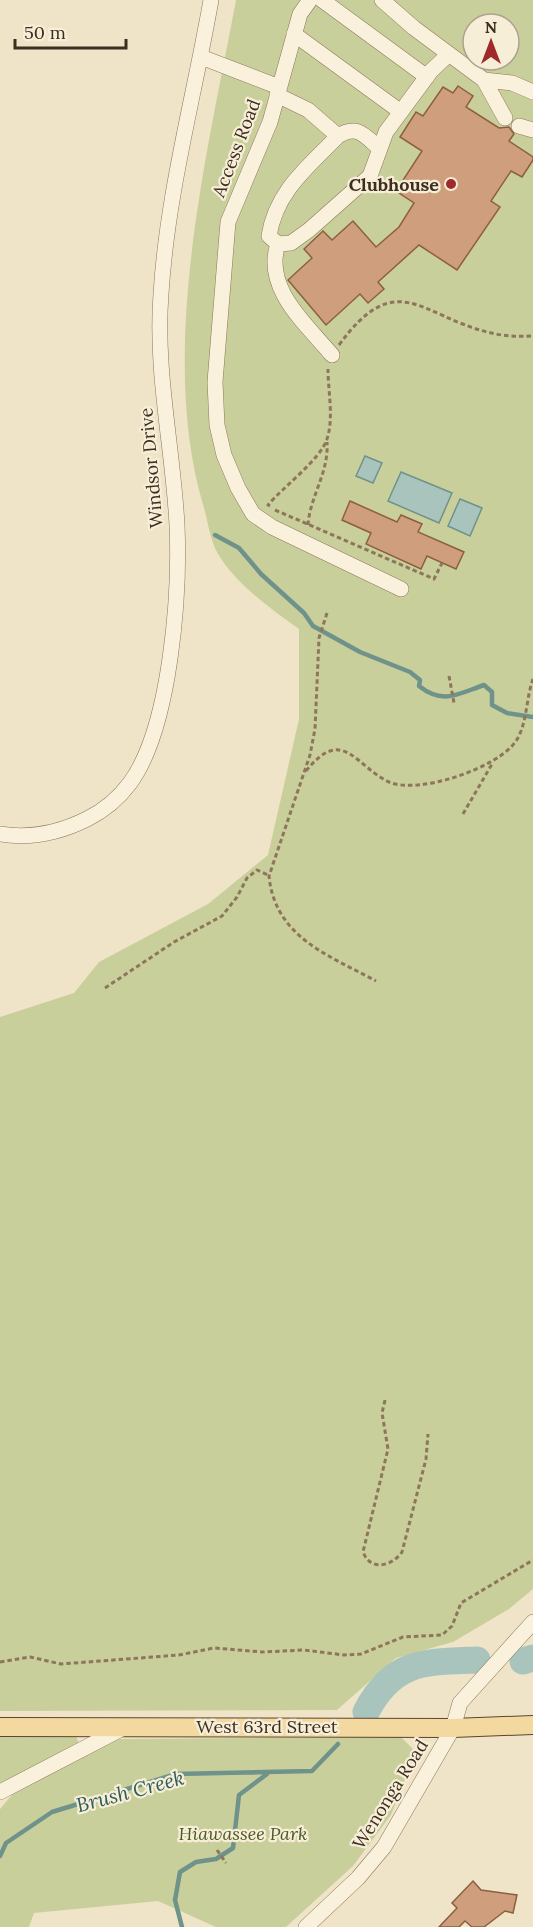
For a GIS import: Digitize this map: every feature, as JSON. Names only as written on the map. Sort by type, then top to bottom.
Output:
[{"type":"main road","name":"West 63rd Street","points":[[0,1727],[453,1728],[533,1725]]},
{"type":"street","name":"Windsor Drive","points":[[0,834],[30,836],[56,832],[95,815],[130,783],[141,764],[152,736],[168,666],[174,622],[177,555],[175,493],[161,373],[161,295],[166,243],[211,0]]},
{"type":"street","name":"Access Road","points":[[310,0],[300,14],[270,122],[228,222],[215,382],[218,425],[224,455],[238,488],[253,514],[272,527],[401,589]]},
{"type":"street","points":[[322,0],[427,77]]},
{"type":"street","points":[[382,0],[484,80],[505,118]]},
{"type":"street","points":[[294,34],[401,112]]},
{"type":"street","points":[[379,148],[355,129],[348,129],[338,136],[281,196],[269,236],[278,244],[291,243],[360,187],[370,176],[386,132],[427,77],[448,54]]},
{"type":"street","name":"Access Road","points":[[201,57],[278,91]]},
{"type":"street","points":[[484,80],[512,83],[533,92]]},
{"type":"street","points":[[278,91],[308,110],[338,136]]},
{"type":"street","points":[[278,244],[273,258],[274,276],[293,308],[332,355]]},
{"type":"street","name":"Wenonga Road","points":[[306,1927],[358,1878],[384,1847],[453,1728],[460,1703],[533,1622]]},
{"type":"street","points":[[0,1792],[128,1726]]},
{"type":"path","points":[[308,525],[309,511],[325,471],[329,423],[328,366],[332,355],[365,315],[380,305],[396,301],[414,302],[486,332],[533,336]]},
{"type":"path","points":[[327,441],[268,505],[308,525],[434,579],[442,563]]},
{"type":"path","points":[[327,613],[319,638],[315,729],[305,773],[285,821],[269,876],[275,908],[289,926],[306,942],[376,981]]},
{"type":"path","points":[[449,676],[454,703]]},
{"type":"path","points":[[305,773],[316,759],[328,752],[341,750],[355,755],[390,782],[407,785],[446,778],[492,763],[499,760],[518,739],[533,679]]},
{"type":"path","points":[[463,814],[492,763]]},
{"type":"path","points":[[105,988],[174,942],[222,916],[237,897],[247,878],[257,870],[269,876]]},
{"type":"path","points":[[385,1400],[382,1413],[388,1449],[363,1552],[370,1562],[383,1566],[395,1563],[402,1552],[426,1459],[428,1434]]},
{"type":"path","points":[[0,1662],[30,1657],[61,1664],[179,1655],[214,1648],[262,1652],[304,1650],[344,1655],[361,1654],[403,1636],[442,1635],[452,1626],[461,1603],[533,1560]]},
{"type":"path","points":[[217,1850],[226,1863]]},
{"type":"green space","points":[[236,0],[533,0],[533,1589],[509,1609],[453,1642],[396,1658],[337,1710],[0,1711],[0,1017],[74,993],[99,962],[208,904],[268,855],[299,719],[299,629],[243,585],[217,552],[209,530],[191,448],[185,385],[186,320],[192,254],[212,123]]},
{"type":"green space","points":[[0,1736],[76,1736],[79,1744],[0,1783]]},
{"type":"green space","name":"Hiawassee Park","points":[[401,1737],[416,1752],[391,1815],[353,1866],[286,1927],[216,1927],[158,1901],[34,1913],[29,1927],[0,1927],[0,1809],[16,1790],[113,1739]]},
{"type":"water","points":[[365,456],[382,463],[373,483],[356,476]]},
{"type":"water","points":[[401,472],[452,493],[439,523],[388,501]]},
{"type":"water","points":[[460,499],[482,508],[470,536],[448,526]]},
{"type":"building","name":"Clubhouse","points":[[458,86],[473,96],[466,107],[499,128],[509,127],[514,134],[509,141],[533,157],[533,160],[522,177],[511,171],[491,201],[500,207],[457,270],[419,245],[378,282],[384,289],[368,303],[360,294],[326,325],[288,280],[312,258],[304,249],[323,231],[332,240],[353,221],[376,247],[399,227],[414,203],[396,191],[422,151],[400,137],[416,112],[423,116],[443,87],[453,93]]},
{"type":"building","points":[[350,501],[397,522],[401,515],[422,524],[418,532],[464,552],[456,569],[427,556],[421,569],[366,544],[371,533],[342,520]]},
{"type":"building","points":[[473,1881],[481,1890],[517,1895],[513,1913],[505,1911],[484,1927],[472,1927],[465,1921],[459,1927],[439,1927],[457,1908],[452,1903]]},
{"type":"waterway","points":[[215,535],[239,548],[261,574],[304,613],[313,626],[360,652],[410,672],[420,680],[419,686],[428,692],[451,696],[484,685],[492,692],[492,705],[507,713],[533,717]]},
{"type":"waterway","name":"Brush Creek","points":[[523,1661],[533,1658]]},
{"type":"waterway","name":"Brush Creek","points":[[366,1712],[376,1695],[399,1673],[426,1664],[477,1660]]},
{"type":"waterway","name":"Brush Creek","points":[[0,1856],[6,1843],[52,1812],[176,1774],[312,1771],[338,1744]]},
{"type":"waterway","points":[[182,1927],[175,1900],[180,1872],[196,1862],[216,1859],[233,1848],[239,1795],[267,1774]]},
{"type":"place","name":"Clubhouse","points":[[451,184]]}]
